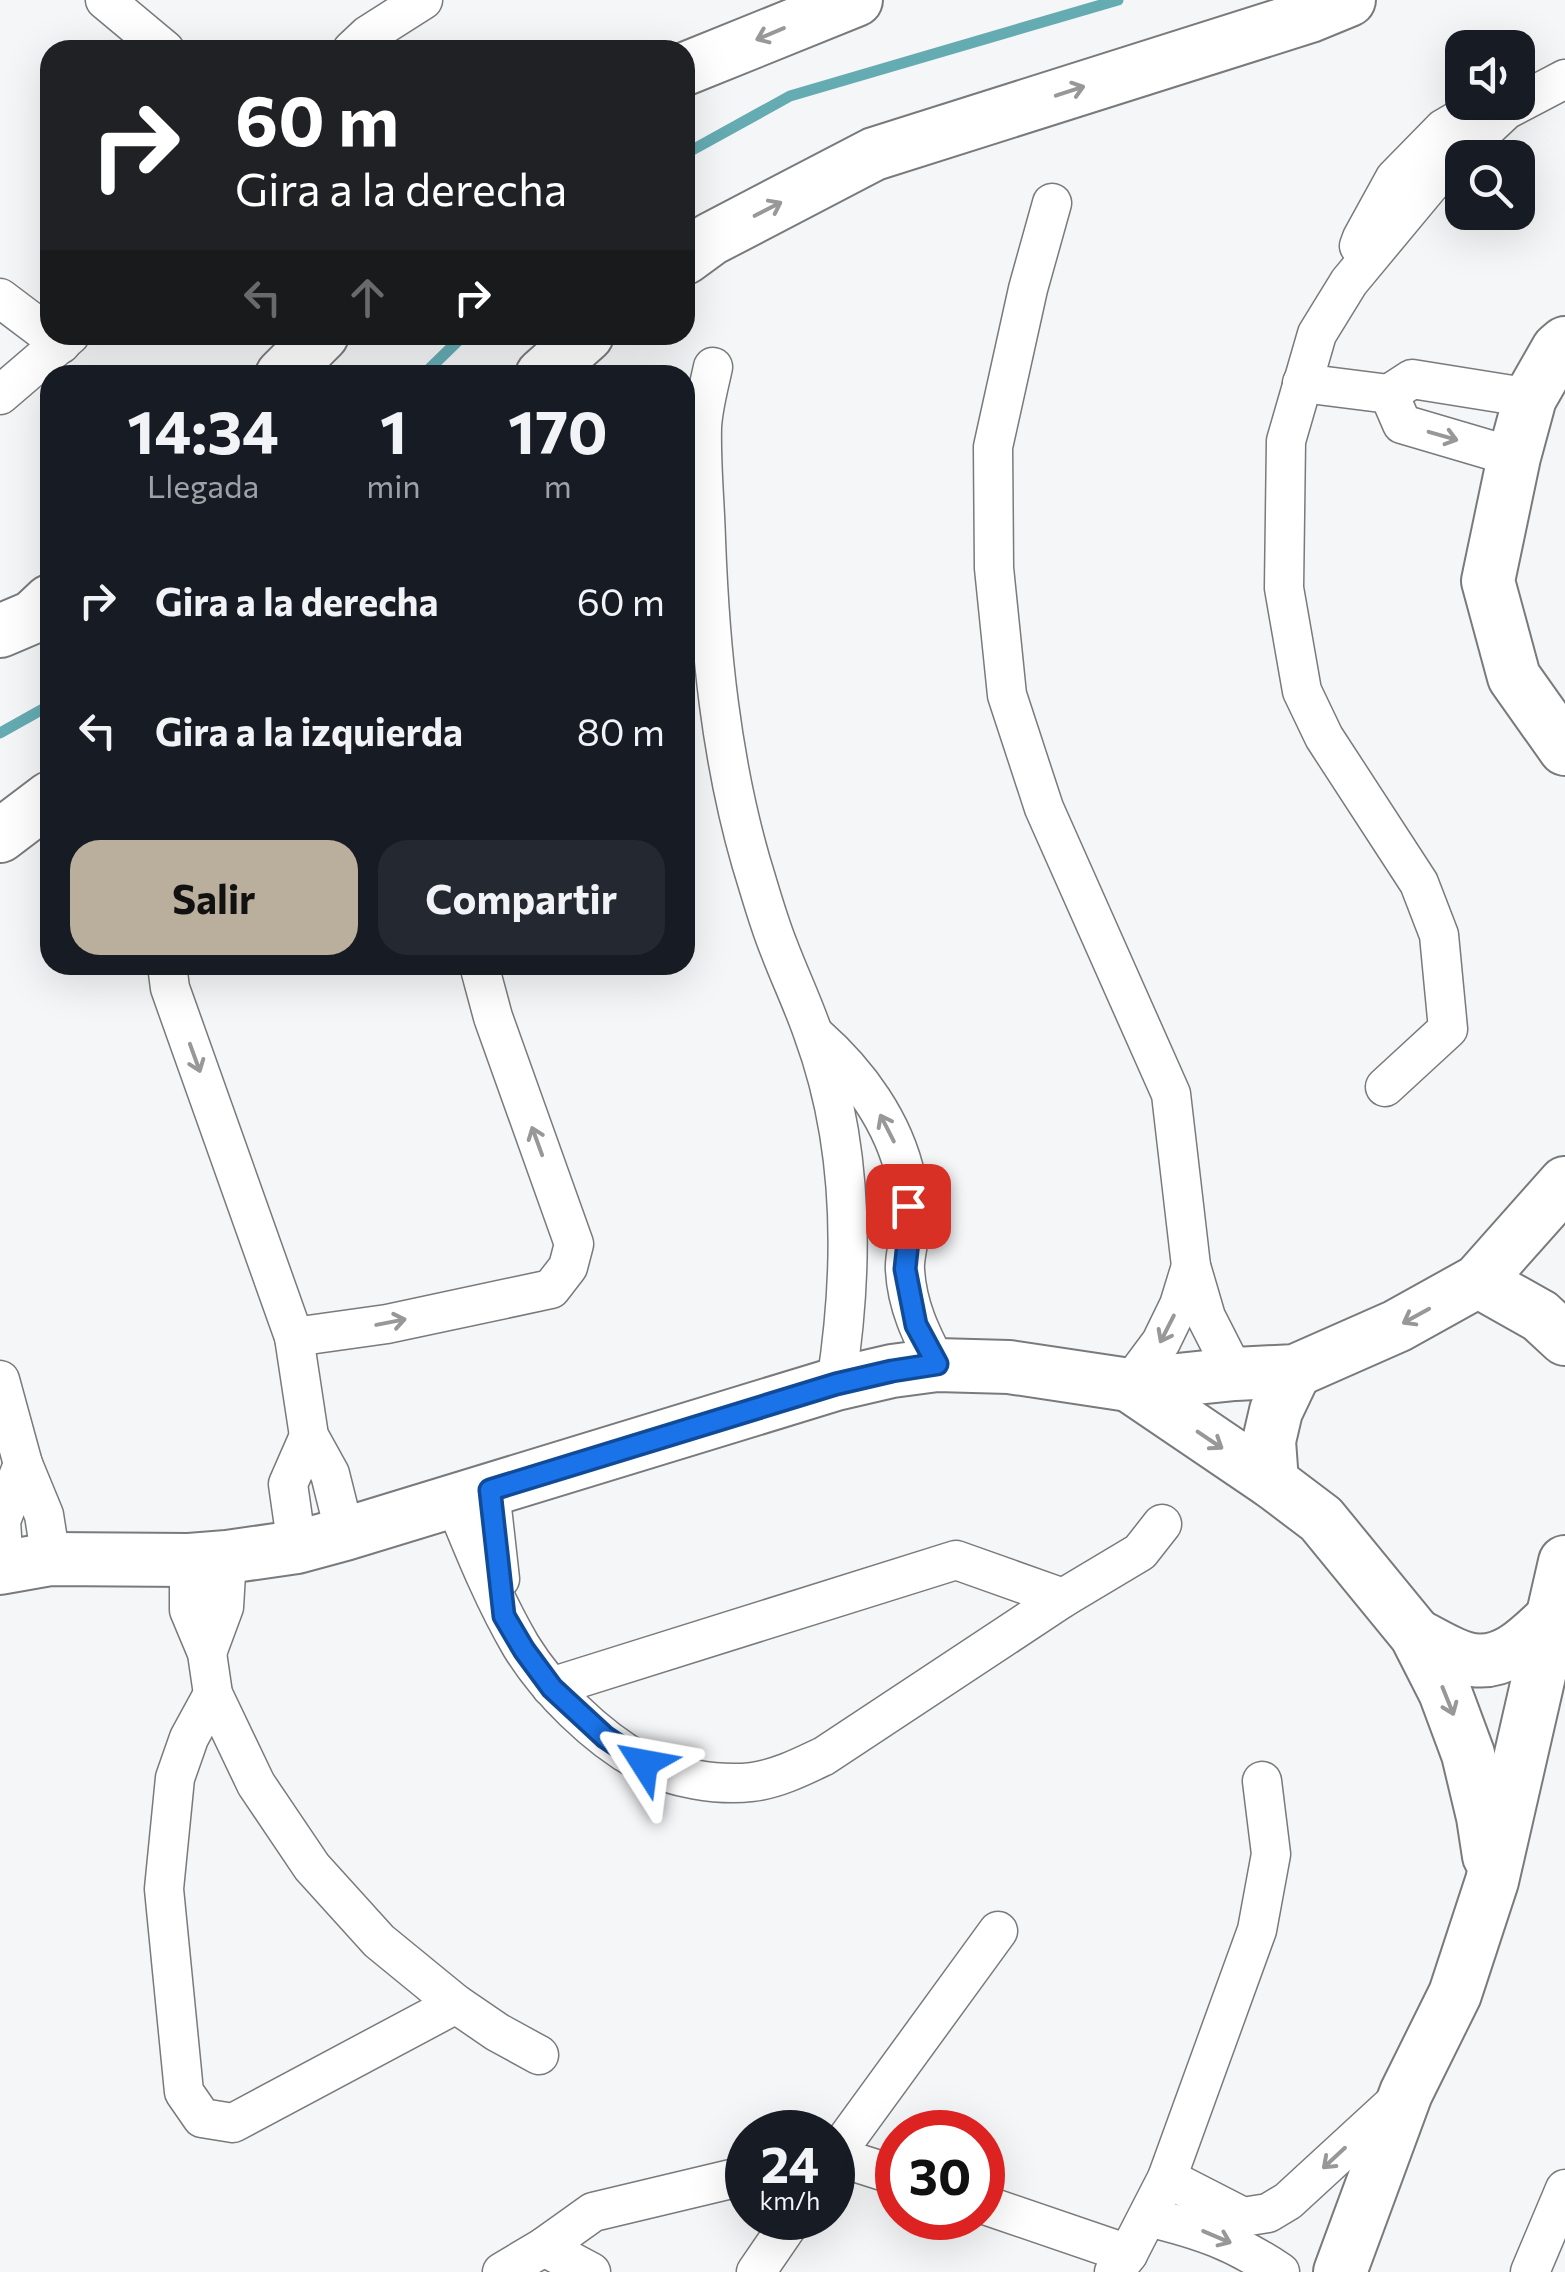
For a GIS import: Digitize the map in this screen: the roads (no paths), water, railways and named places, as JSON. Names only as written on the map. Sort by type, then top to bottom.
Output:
[{"type":"street","points":[[105,0],[153,40]]},
{"type":"street","points":[[363,40],[423,0]]},
{"type":"street","points":[[695,65],[856,0]]},
{"type":"street","points":[[695,250],[711,238],[874,154],[1310,16],[1349,0]]},
{"type":"street","points":[[1535,86],[1565,79]]},
{"type":"street","points":[[1384,1087],[1448,1028],[1439,934],[1420,883],[1324,737],[1302,691],[1284,588],[1286,441],[1317,334],[1349,282],[1442,170],[1506,110],[1565,79]]},
{"type":"street","points":[[1349,282],[1362,238],[1396,178],[1444,129],[1459,120]]},
{"type":"street","points":[[1052,203],[1028,288],[993,447],[994,568],[1007,695],[1044,808],[1171,1094],[1191,1266],[1206,1317],[1235,1374]]},
{"type":"street","points":[[0,298],[40,323]]},
{"type":"street","points":[[1561,735],[1514,678],[1488,582],[1530,398],[1565,343]]},
{"type":"street","points":[[0,395],[60,345]]},
{"type":"street","points":[[292,365],[312,345]]},
{"type":"street","points":[[553,365],[576,345]]},
{"type":"street","points":[[712,367],[702,443],[709,614],[727,760],[750,858],[777,944],[814,1035],[841,1153],[848,1273],[836,1384]]},
{"type":"street","points":[[1302,382],[1390,394],[1412,379],[1530,398]]},
{"type":"street","points":[[1390,394],[1402,424],[1514,457]]},
{"type":"street","points":[[0,631],[40,611]]},
{"type":"street","points":[[0,836],[40,806]]},
{"type":"street","points":[[168,975],[294,1337],[308,1436],[288,1484],[321,1540]]},
{"type":"street","points":[[294,1337],[387,1324],[551,1288],[568,1267],[574,1244],[492,1017],[482,975]]},
{"type":"street","points":[[814,1035],[862,1084],[892,1135],[907,1179],[909,1232],[905,1269],[916,1325],[937,1364]]},
{"type":"street","points":[[0,1380],[23,1464],[44,1515],[19,1565],[208,1558],[321,1540],[836,1384],[892,1371],[937,1364],[1009,1367],[1129,1385],[1295,1371],[1397,1326],[1478,1281],[1565,1183]]},
{"type":"street","points":[[1129,1385],[1162,1342],[1191,1266]]},
{"type":"street","points":[[848,1273],[905,1269]]},
{"type":"street","points":[[1478,1281],[1540,1316],[1565,1339]]},
{"type":"street","points":[[1272,1482],[1269,1441],[1276,1410],[1295,1371]]},
{"type":"street","points":[[1129,1385],[1320,1519],[1416,1635],[1445,1692],[1468,1754],[1484,1817],[1492,1881]]},
{"type":"street","points":[[472,1496],[504,1616],[552,1688],[605,1737],[644,1763],[694,1780],[725,1783],[755,1782],[824,1756],[1063,1598],[1140,1552],[1162,1524]]},
{"type":"street","points":[[208,1558],[224,1608],[207,1653],[212,1694],[256,1784],[312,1867],[379,1941],[456,2004],[540,2056]]},
{"type":"street","points":[[552,1688],[956,1560],[1063,1598]]},
{"type":"street","points":[[1340,2272],[1406,2093],[1455,1994],[1492,1881],[1565,1562]]},
{"type":"street","points":[[1416,1635],[1470,1660],[1487,1660],[1519,1648],[1554,1617]]},
{"type":"street","points":[[212,1694],[189,1738],[175,1778],[164,1889],[184,2092],[202,2118],[233,2123],[456,2004]]},
{"type":"street","points":[[1005,2214],[1121,2263],[1158,2196],[1257,1930],[1271,1854],[1262,1781]]},
{"type":"street","points":[[855,2127],[998,1931]]},
{"type":"street","points":[[1158,2196],[1243,2217],[1268,2213],[1288,2201],[1406,2093]]},
{"type":"street","points":[[502,2272],[593,2212],[725,2180]]},
{"type":"street","points":[[1530,2272],[1565,2189]]},
{"type":"street","points":[[1158,2196],[1198,2229],[1245,2249],[1280,2272]]},
{"type":"street","points":[[756,2272],[778,2240]]},
{"type":"street","points":[[544,2246],[591,2272]]},
{"type":"waterway","points":[[695,148],[790,96],[1118,0]]},
{"type":"waterway","points":[[433,365],[454,345]]},
{"type":"waterway","points":[[0,733],[40,711]]}]
